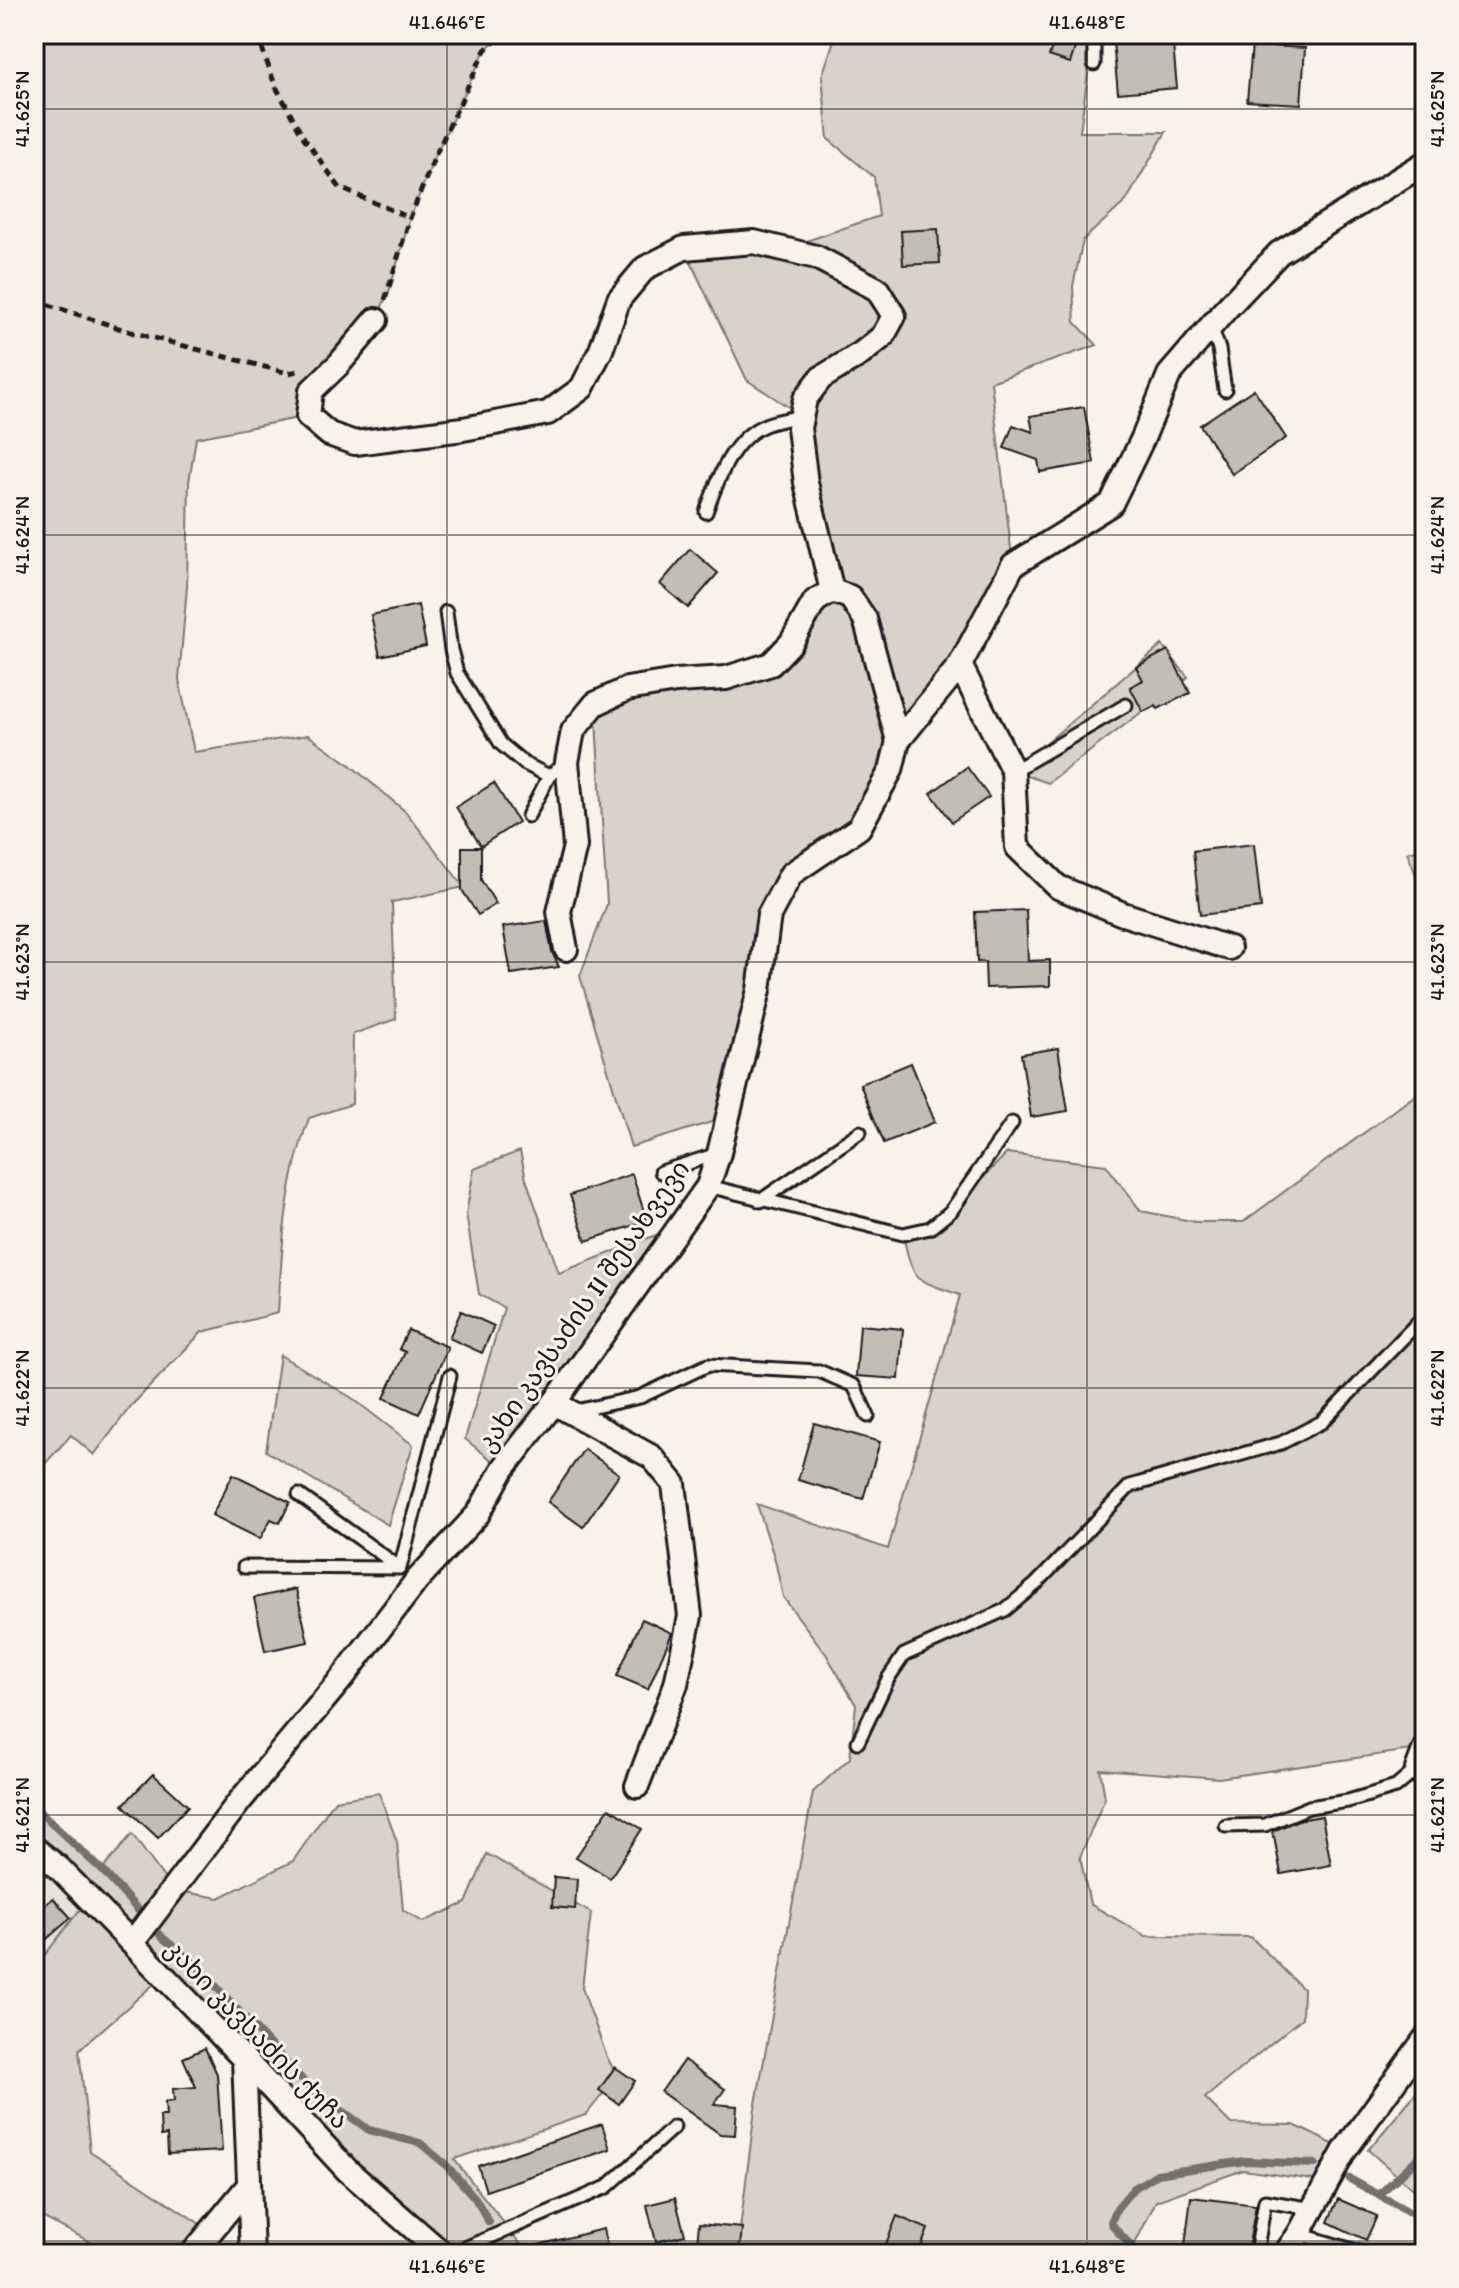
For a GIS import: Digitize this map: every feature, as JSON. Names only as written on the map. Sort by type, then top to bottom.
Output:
[{"type":"street","name":"კახი კავსაძის II შესახვევი","points":[[135,1938],[239,1802],[343,1677],[408,1574],[478,1514],[503,1469],[562,1408],[708,1186],[759,990],[769,915],[791,874],[859,828],[891,770],[898,741],[960,665],[1013,565],[1111,504],[1169,375],[1279,253],[1425,163]]},
{"type":"street","points":[[376,320],[339,364],[311,391],[308,416],[329,434],[355,443],[463,429],[548,413],[582,388],[601,350],[619,299],[645,268],[684,248],[754,242],[786,248],[816,257],[877,289],[894,316],[883,336],[821,378],[805,399],[799,428],[806,483],[832,591]]},
{"type":"street","points":[[566,949],[559,912],[575,846],[567,762],[573,731],[595,704],[627,689],[676,681],[726,678],[771,664],[791,643],[815,601],[832,591],[850,597],[865,619],[898,741]]},
{"type":"street","points":[[960,665],[1013,771],[1017,847],[1058,887],[1123,914],[1229,948]]},
{"type":"street","points":[[562,1408],[652,1457],[674,1484],[690,1616],[676,1684],[637,1786]]},
{"type":"street","name":"კახი კავსაძის ქუჩა","points":[[34,1848],[135,1938],[348,2171],[443,2254]]},
{"type":"street","points":[[1285,2254],[1345,2150],[1425,2039]]},
{"type":"street","points":[[244,2059],[252,2254]]},
{"type":"street","points":[[192,2254],[249,2185]]},
{"type":"lane","points":[[1094,34],[1094,64]]},
{"type":"lane","points":[[1211,326],[1219,349],[1225,390]]},
{"type":"lane","points":[[706,512],[718,479],[736,447],[763,425],[802,416]]},
{"type":"lane","points":[[446,612],[457,673],[501,744],[525,764],[549,776]]},
{"type":"lane","points":[[1013,771],[1126,705]]},
{"type":"lane","points":[[528,816],[549,776],[567,762]]},
{"type":"lane","points":[[708,1186],[903,1234],[930,1228],[951,1211],[1012,1123]]},
{"type":"lane","points":[[760,1201],[860,1132]]},
{"type":"lane","points":[[661,1172],[719,1153]]},
{"type":"lane","points":[[858,1742],[889,1677],[904,1655],[1005,1610],[1036,1584],[1130,1486],[1281,1443],[1322,1422],[1425,1315]]},
{"type":"lane","points":[[562,1408],[640,1397],[708,1365],[718,1365],[819,1371],[854,1386],[868,1416]]},
{"type":"lane","points":[[408,1574],[450,1376]]},
{"type":"lane","points":[[299,1495],[408,1574]]},
{"type":"lane","points":[[244,1567],[408,1574]]},
{"type":"lane","points":[[1226,1826],[1265,1825],[1309,1807],[1384,1791],[1396,1787],[1422,1762]]},
{"type":"lane","points":[[451,2254],[607,2187],[674,2127]]},
{"type":"lane","points":[[1250,2254],[1257,2248],[1265,2201],[1313,2209]]},
{"type":"lane","points":[[1299,2234],[1366,2254]]},
{"type":"path","points":[[257,34],[275,85],[304,138],[340,188],[410,218]]},
{"type":"path","points":[[376,320],[390,289],[410,218],[435,156],[485,50],[502,34]]},
{"type":"path","points":[[34,300],[159,340],[288,373],[300,371]]},
{"type":"shaded area","points":[[34,34],[502,34],[485,50],[435,156],[410,218],[390,289],[376,320],[339,364],[308,416],[196,438],[189,482],[187,587],[179,679],[194,752],[308,735],[349,764],[406,812],[464,887],[392,902],[396,1019],[353,1034],[352,1104],[309,1118],[290,1190],[278,1313],[202,1332],[131,1406],[94,1455],[71,1435],[34,1476]]},
{"type":"shaded area","points":[[836,34],[1093,34],[1080,132],[1166,132],[1126,201],[1083,240],[1073,286],[1075,322],[1097,345],[991,382],[1013,565],[898,741],[859,828],[791,874],[769,914],[728,1117],[631,1147],[580,976],[607,904],[595,704],[771,664],[832,590],[802,416],[747,380],[684,248],[786,248],[879,216],[874,177],[828,139],[822,76]]},
{"type":"shaded area","points":[[1162,645],[1188,677],[1048,783],[1013,771]]},
{"type":"shaded area","points":[[1425,848],[1425,898],[1407,852]]},
{"type":"shaded area","points":[[1425,1088],[1425,1748],[1219,1778],[1100,1769],[1105,1798],[1080,1857],[1090,1904],[1146,1936],[1251,1937],[1303,1989],[1302,2018],[1205,2098],[1231,2124],[1294,2125],[1345,2150],[1327,2182],[1243,2170],[1156,2201],[1130,2254],[737,2254],[755,2109],[813,1792],[850,1758],[856,1705],[826,1654],[783,1597],[757,1504],[888,1549],[960,1295],[919,1277],[910,1262],[903,1234],[930,1228],[951,1211],[1007,1153],[1106,1165],[1141,1211],[1196,1222],[1243,1222]]},
{"type":"shaded area","points":[[520,1151],[526,1179],[559,1273],[679,1226],[503,1469],[465,1439],[504,1308],[479,1294],[466,1214],[474,1169]]},
{"type":"shaded area","points":[[280,1355],[352,1398],[413,1445],[388,1525],[266,1451]]},
{"type":"shaded area","points":[[379,1793],[397,1842],[403,1910],[423,1922],[466,1903],[487,1854],[591,1913],[582,1988],[617,2076],[586,2115],[454,2159],[528,2254],[443,2254],[163,1976],[79,2050],[90,2151],[212,2232],[192,2254],[114,2254],[34,2213],[34,1969],[88,1899],[34,1848],[34,1807],[102,1870],[132,1834],[173,1890],[219,1898],[293,1861],[335,1800]]},
{"type":"shaded area","points":[[34,1848],[88,1899],[34,1969]]},
{"type":"shaded area","points":[[1425,2082],[1425,2200],[1368,2150]]},
{"type":"building","points":[[1056,34],[1078,39],[1070,63],[1049,56]]},
{"type":"building","points":[[1144,34],[1172,34],[1177,88],[1118,93],[1113,42],[1144,39]]},
{"type":"building","points":[[1252,45],[1305,48],[1301,104],[1247,101]]},
{"type":"building","points":[[938,229],[940,263],[903,265],[901,231]]},
{"type":"building","points":[[1254,389],[1286,438],[1232,474],[1200,425]]},
{"type":"building","points":[[1084,407],[1094,463],[1040,472],[1038,460],[1004,448],[1013,425],[1033,432],[1030,416]]},
{"type":"building","points":[[690,549],[718,573],[688,608],[660,584]]},
{"type":"building","points":[[418,605],[426,646],[380,656],[371,615]]},
{"type":"building","points":[[1168,650],[1190,693],[1158,709],[1156,706],[1143,712],[1130,687],[1143,680],[1136,667]]},
{"type":"building","points":[[967,767],[989,797],[952,822],[931,793]]},
{"type":"building","points":[[494,783],[518,822],[481,846],[456,807]]},
{"type":"building","points":[[1254,844],[1261,908],[1200,915],[1193,851]]},
{"type":"building","points":[[462,847],[481,847],[481,880],[496,904],[478,915],[462,890]]},
{"type":"building","points":[[1026,910],[1028,961],[1050,960],[1050,986],[986,988],[985,962],[977,962],[975,912]]},
{"type":"building","points":[[546,921],[552,952],[559,967],[511,974],[503,927]]},
{"type":"building","points":[[1058,1048],[1068,1111],[1031,1117],[1021,1054]]},
{"type":"building","points":[[911,1063],[935,1122],[884,1143],[860,1084]]},
{"type":"building","points":[[632,1174],[647,1221],[586,1241],[570,1195]]},
{"type":"building","points":[[461,1311],[494,1326],[482,1353],[449,1338]]},
{"type":"building","points":[[860,1325],[903,1329],[899,1379],[856,1376]]},
{"type":"building","points":[[408,1330],[448,1347],[419,1414],[384,1398],[405,1352],[399,1349]]},
{"type":"building","points":[[814,1423],[880,1442],[863,1499],[798,1480]]},
{"type":"building","points":[[584,1449],[619,1474],[583,1527],[548,1502]]},
{"type":"building","points":[[233,1474],[290,1502],[280,1523],[271,1519],[260,1539],[212,1515]]},
{"type":"building","points":[[296,1589],[308,1642],[265,1651],[254,1598]]},
{"type":"building","points":[[642,1619],[672,1633],[648,1689],[617,1676]]},
{"type":"building","points":[[153,1774],[188,1806],[158,1838],[123,1805]]},
{"type":"building","points":[[609,1808],[642,1829],[610,1878],[576,1857]]},
{"type":"building","points":[[1322,1816],[1331,1865],[1281,1874],[1273,1831],[1298,1820]]},
{"type":"building","points":[[554,1877],[577,1879],[575,1909],[552,1907]]},
{"type":"building","points":[[53,1898],[71,1918],[34,1950],[34,1915]]},
{"type":"building","points":[[205,2048],[217,2074],[222,2151],[168,2154],[167,2135],[161,2136],[160,2116],[166,2116],[165,2102],[174,2101],[173,2089],[196,2087],[183,2058]]},
{"type":"building","points":[[684,2060],[725,2089],[714,2104],[737,2106],[735,2135],[720,2134],[661,2092]]},
{"type":"building","points":[[615,2067],[635,2081],[619,2104],[599,2090]]},
{"type":"building","points":[[602,2124],[610,2149],[486,2191],[478,2166]]},
{"type":"building","points":[[1191,2197],[1256,2205],[1249,2244],[1242,2254],[1184,2254]]},
{"type":"building","points":[[675,2198],[685,2235],[656,2242],[647,2205]]},
{"type":"building","points":[[1338,2199],[1377,2216],[1366,2240],[1328,2222]]},
{"type":"building","points":[[897,2216],[928,2229],[918,2254],[882,2254]]},
{"type":"building","points":[[699,2224],[742,2228],[739,2254],[696,2254]]},
{"type":"building","points":[[603,2229],[609,2254],[534,2254],[534,2246]]},
{"type":"waterway","points":[[34,1807],[103,1871],[163,1938],[197,1966],[308,2086],[369,2130],[420,2143],[445,2164],[475,2198],[489,2222]]},
{"type":"waterway","points":[[1380,2194],[1425,2151]]},
{"type":"waterway","points":[[1136,2254],[1111,2222],[1117,2208],[1133,2189],[1157,2174],[1245,2161],[1315,2164]]},
{"type":"waterway","points":[[1350,2179],[1425,2221]]}]
